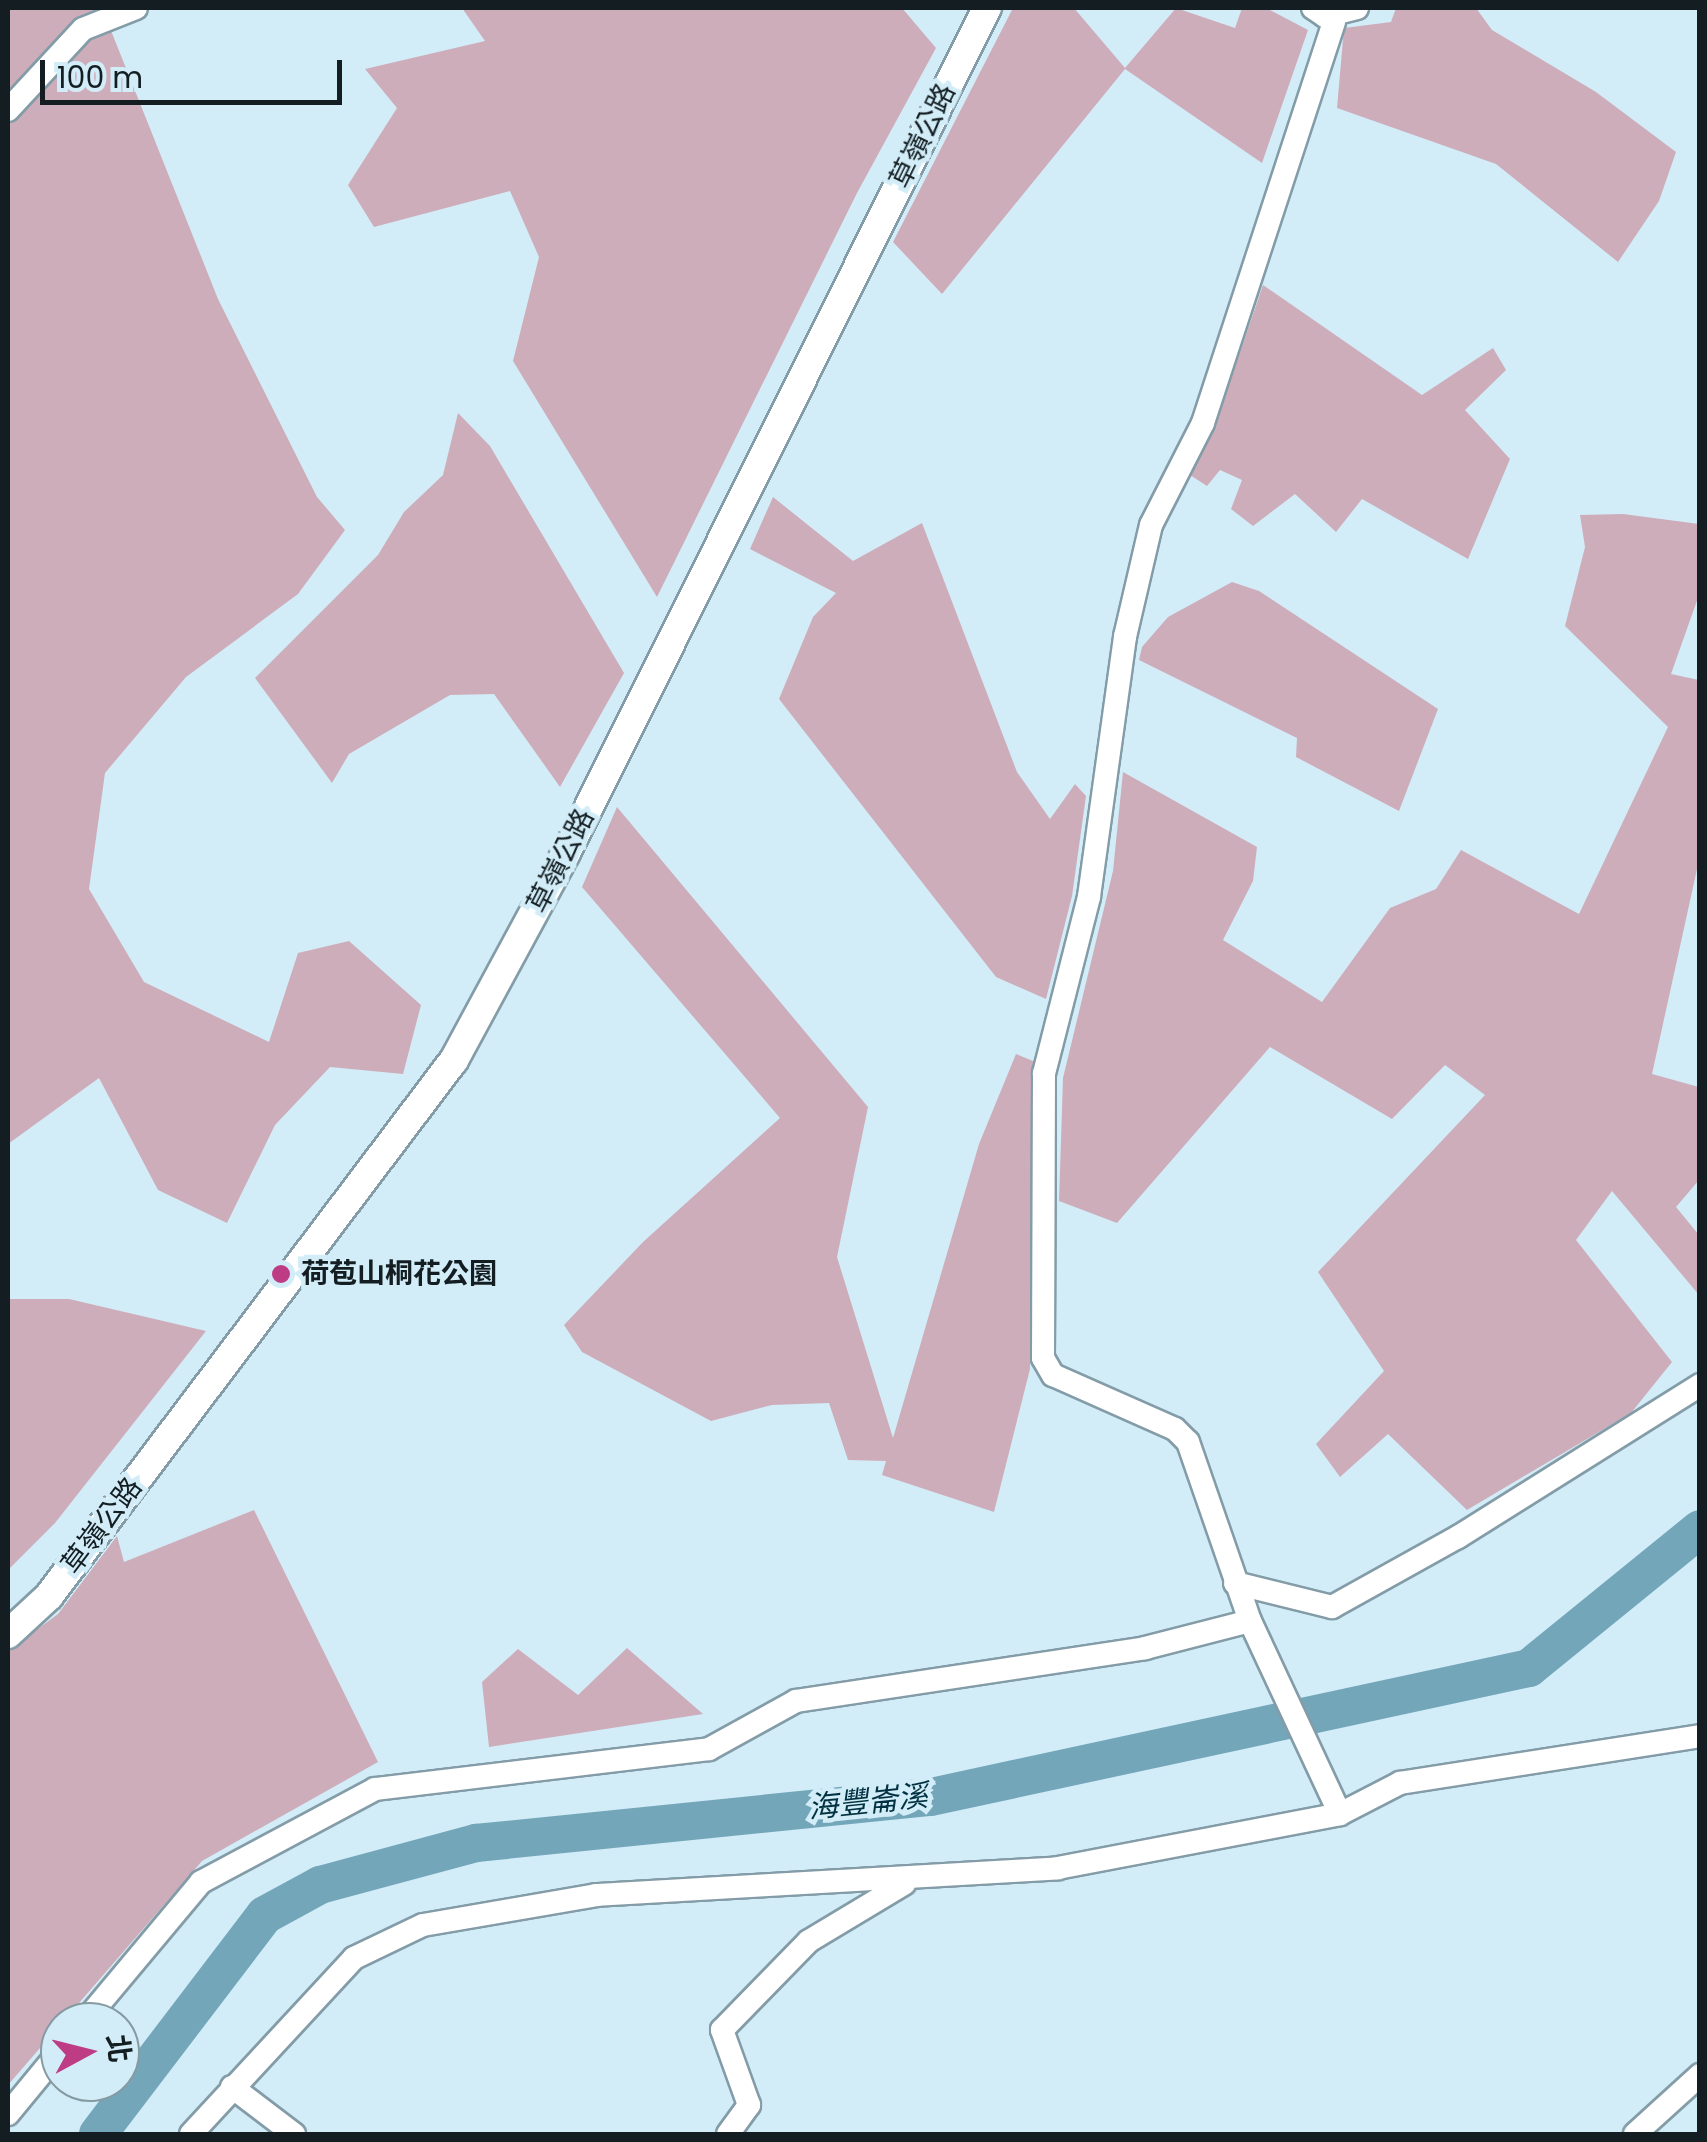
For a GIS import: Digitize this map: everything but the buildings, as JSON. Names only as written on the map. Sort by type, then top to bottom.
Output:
[{"type":"main road","name":"草嶺公路","points":[[8,1634],[49,1596],[454,1060],[566,853],[987,8]]},
{"type":"street","points":[[8,110],[84,30],[136,8]]},
{"type":"street","points":[[1319,12],[1357,8]]},
{"type":"street","points":[[1319,12],[1334,22],[1203,423],[1151,525],[1125,637],[1089,898],[1044,1074],[1044,1368],[1175,1429],[1188,1442],[1250,1621],[1340,1814]]},
{"type":"street","points":[[1235,1584],[1332,1607],[1458,1537],[1700,1384]]},
{"type":"street","points":[[101,2002],[201,1882],[375,1789],[709,1750],[796,1701],[1145,1648],[1250,1621]]},
{"type":"street","points":[[192,2134],[232,2086],[354,1958],[423,1925],[596,1895],[908,1881],[1058,1868],[1340,1814],[1400,1783],[1700,1736]]},
{"type":"street","points":[[728,2134],[749,2105],[722,2030],[808,1941],[908,1881]]},
{"type":"street","points":[[8,2114],[40,2075]]},
{"type":"street","points":[[1635,2134],[1700,2076]]},
{"type":"street","points":[[232,2086],[294,2134]]},
{"type":"shaded area","points":[[8,8],[102,8],[218,299],[317,497],[345,530],[298,594],[186,677],[105,773],[89,889],[144,982],[269,1042],[298,953],[349,941],[421,1005],[403,1074],[330,1067],[275,1125],[227,1223],[158,1190],[99,1078],[8,1144]]},
{"type":"shaded area","points":[[462,8],[902,8],[936,48],[857,193],[657,597],[513,361],[539,257],[510,191],[374,227],[348,185],[397,108],[365,69],[485,41]]},
{"type":"shaded area","points":[[1013,8],[1074,8],[1125,68],[1176,8],[1235,28],[1242,8],[1266,8],[1308,30],[1262,163],[1125,69],[942,294],[893,242]]},
{"type":"shaded area","points":[[1396,8],[1476,8],[1492,30],[1596,92],[1676,152],[1659,201],[1618,262],[1496,164],[1337,108],[1344,28],[1391,22]]},
{"type":"shaded area","points":[[1263,285],[1422,395],[1493,348],[1506,370],[1465,410],[1510,459],[1468,559],[1362,499],[1336,532],[1295,494],[1253,526],[1231,509],[1242,480],[1220,470],[1207,486],[1190,475],[1213,432]]},
{"type":"shaded area","points":[[458,413],[490,446],[624,673],[560,787],[494,694],[450,695],[349,754],[332,783],[255,678],[378,555],[404,512],[443,475]]},
{"type":"shaded area","points":[[773,497],[853,561],[922,523],[1017,772],[1050,819],[1075,784],[1086,796],[1072,896],[1046,999],[996,977],[779,699],[813,617],[836,593],[750,549]]},
{"type":"shaded area","points":[[1623,514],[1699,524],[1699,595],[1671,674],[1699,680],[1699,860],[1652,1074],[1699,1087],[1699,1180],[1676,1207],[1699,1235],[1699,1295],[1612,1191],[1576,1240],[1672,1362],[1631,1413],[1467,1510],[1388,1434],[1340,1477],[1316,1444],[1384,1371],[1318,1272],[1485,1095],[1445,1065],[1392,1119],[1270,1047],[1117,1223],[1059,1201],[1063,1078],[1113,871],[1123,772],[1257,847],[1253,881],[1223,940],[1322,1002],[1390,908],[1436,889],[1461,850],[1579,914],[1668,727],[1565,626],[1585,547],[1580,515]]},
{"type":"shaded area","points":[[1232,582],[1259,591],[1438,709],[1399,811],[1296,757],[1297,738],[1139,660],[1142,647],[1168,617]]},
{"type":"shaded area","points":[[617,807],[868,1107],[837,1257],[893,1438],[979,1144],[1016,1054],[1033,1061],[1030,1369],[994,1512],[882,1475],[886,1461],[848,1460],[829,1403],[772,1405],[711,1421],[582,1352],[564,1325],[643,1242],[780,1118],[582,887]]},
{"type":"shaded area","points":[[8,1299],[69,1299],[206,1331],[55,1523],[8,1570]]},
{"type":"shaded area","points":[[254,1510],[378,1762],[202,1861],[80,2002],[40,2002],[40,2048],[8,2085],[8,1651],[58,1614],[117,1536],[124,1562]]},
{"type":"shaded area","points":[[627,1648],[703,1714],[489,1747],[482,1682],[518,1649],[578,1695]]},
{"type":"waterway","name":"海豐崙溪","points":[[98,2134],[265,1915],[320,1885],[476,1843],[931,1797],[1529,1668],[1700,1529]]},
{"type":"place","name":"荷苞山桐花公園","points":[[281,1274]]}]
